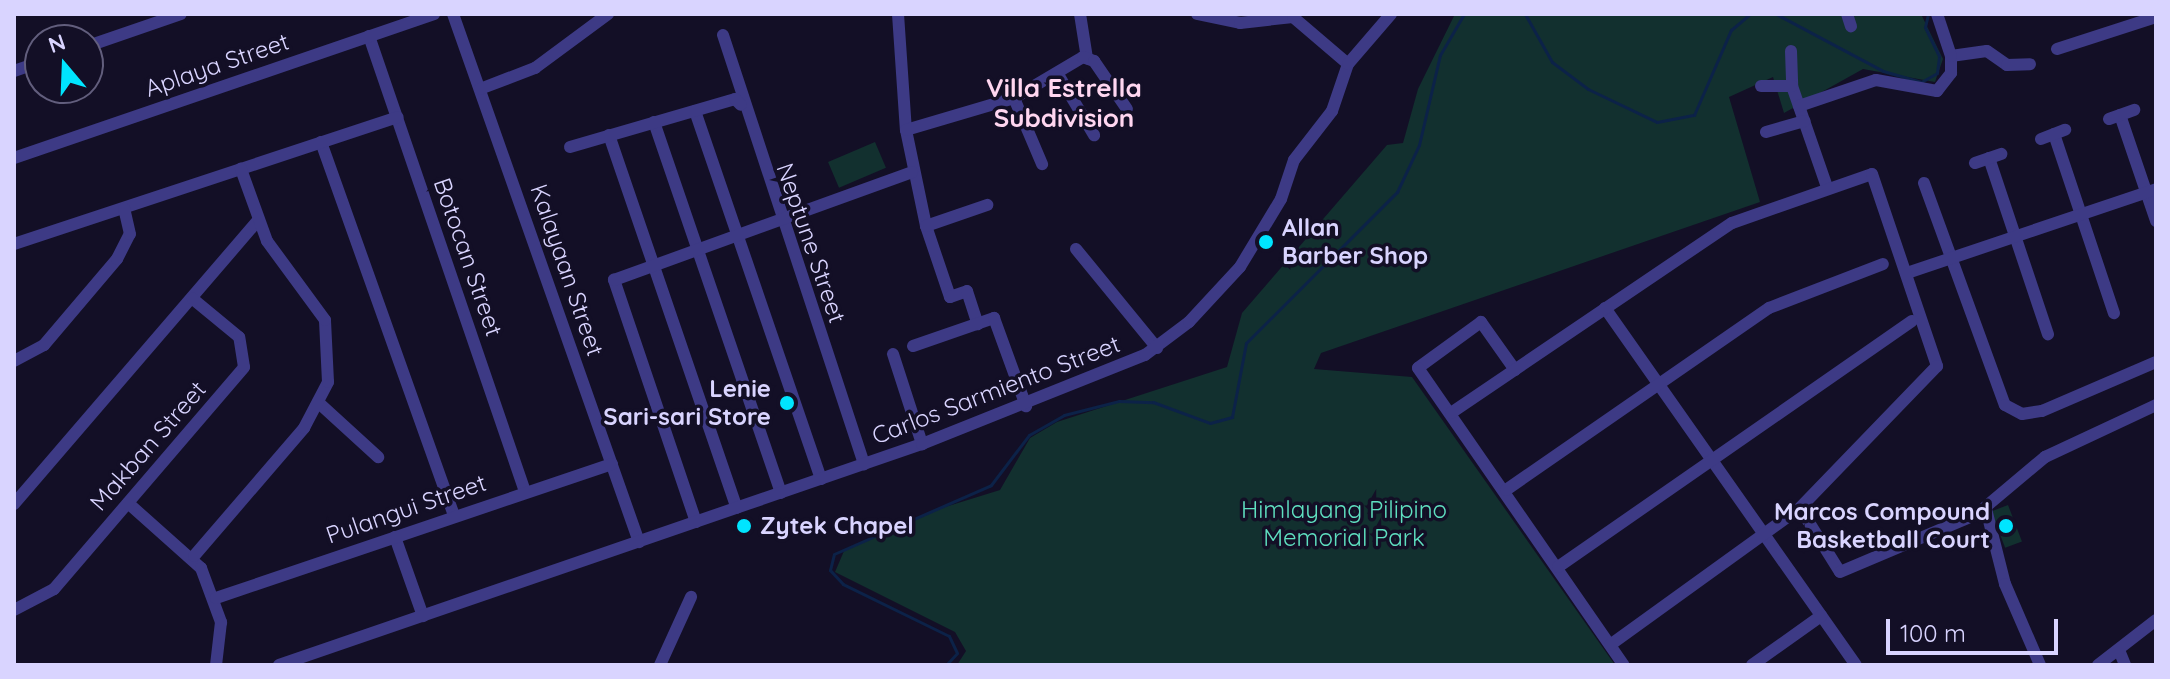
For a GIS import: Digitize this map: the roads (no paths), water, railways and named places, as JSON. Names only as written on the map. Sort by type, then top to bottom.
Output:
[{"type":"street","points":[[104,40],[181,14]]},
{"type":"street","name":"Aplaya Street","points":[[14,158],[434,14]]},
{"type":"street","name":"Kalayaan Street","points":[[453,14],[639,542]]},
{"type":"street","points":[[480,89],[535,68],[608,14]]},
{"type":"street","points":[[898,14],[912,172],[950,297],[967,291],[978,324]]},
{"type":"street","points":[[1080,14],[1087,58],[1127,109]]},
{"type":"street","points":[[1197,14],[1240,23],[1293,17],[1348,64]]},
{"type":"street","name":"Carlos Sarmiento Street","points":[[279,665],[922,444],[1026,406],[1157,348],[1240,267],[1275,211],[1294,160],[1332,111],[1348,64],[1391,14]]},
{"type":"street","points":[[1799,106],[1876,80],[1937,91],[1951,73],[1951,56],[1937,14]]},
{"type":"street","points":[[2057,49],[2156,17]]},
{"type":"street","name":"Neptune Street","points":[[723,35],[741,105],[864,464]]},
{"type":"street","name":"Botocan Street","points":[[369,36],[525,491]]},
{"type":"street","points":[[1791,51],[1792,86],[1822,186]]},
{"type":"street","points":[[1951,56],[1987,51],[2007,65],[2030,64]]},
{"type":"street","points":[[906,130],[1014,98],[1087,58]]},
{"type":"street","points":[[1059,76],[1094,135]]},
{"type":"street","points":[[1761,86],[1792,86]]},
{"type":"street","points":[[1014,98],[1042,164]]},
{"type":"street","points":[[570,147],[735,99],[741,105]]},
{"type":"street","points":[[2134,110],[2114,117],[2151,191],[2156,221]]},
{"type":"street","points":[[695,111],[821,479]]},
{"type":"street","points":[[14,244],[397,117]]},
{"type":"street","points":[[1766,132],[1804,121]]},
{"type":"street","points":[[654,122],[781,493]]},
{"type":"street","points":[[2041,139],[2059,132],[2081,214],[2114,313]]},
{"type":"street","points":[[609,135],[737,508]]},
{"type":"street","points":[[321,142],[454,516]]},
{"type":"street","points":[[1975,163],[1995,156],[2015,237],[2048,334]]},
{"type":"street","points":[[194,556],[320,404],[331,360],[325,320],[258,220],[241,169]]},
{"type":"street","points":[[696,522],[614,280],[912,172]]},
{"type":"street","points":[[1451,413],[1732,223],[1822,186],[1872,174],[1939,364],[1800,508],[1610,645]]},
{"type":"street","points":[[1924,183],[1947,260],[1999,396],[2013,411],[2042,411],[2156,362]]},
{"type":"street","points":[[1907,273],[2151,191]]},
{"type":"street","points":[[926,226],[987,205]]},
{"type":"street","points":[[14,361],[44,345],[117,259],[130,234],[124,209]]},
{"type":"street","points":[[14,504],[258,220]]},
{"type":"street","points":[[1076,249],[1157,348]]},
{"type":"street","points":[[1506,490],[1779,303],[1883,264]]},
{"type":"street","name":"Makban Street","points":[[14,610],[54,589],[244,367],[239,337],[193,299]]},
{"type":"street","points":[[1605,308],[1856,665]]},
{"type":"street","points":[[913,346],[994,318],[1026,406]]},
{"type":"street","points":[[1558,567],[1912,321]]},
{"type":"street","points":[[1515,370],[1481,322],[1418,368],[1506,490],[1624,665]]},
{"type":"street","points":[[893,354],[922,444]]},
{"type":"street","points":[[320,404],[378,457]]},
{"type":"street","points":[[1800,508],[1837,572],[1986,509],[2045,457],[2156,405]]},
{"type":"street","name":"Pulangui Street","points":[[216,598],[612,464]]},
{"type":"street","points":[[128,503],[194,556],[216,598],[216,665]]},
{"type":"street","points":[[1986,509],[2005,584],[2040,665]]},
{"type":"street","points":[[395,537],[423,616]]},
{"type":"street","points":[[660,665],[691,597]]},
{"type":"street","points":[[1752,665],[1821,616]]},
{"type":"street","points":[[2098,665],[2156,620]]},
{"type":"street","points":[[2119,650],[2125,665]]},
{"type":"waterway","points":[[946,665],[957,653],[949,636],[843,584],[830,570],[834,554],[991,485],[1029,435],[1064,415],[1119,401],[1153,402],[1210,423],[1232,417],[1246,343],[1397,192],[1419,145],[1440,55],[1464,14]]},
{"type":"waterway","points":[[1525,14],[1552,62],[1588,89],[1657,122],[1694,115],[1731,30],[1750,14]]},
{"type":"waterway","points":[[1776,14],[1883,71],[1921,82],[1937,73],[1939,56],[1925,27],[1928,14]]},
{"type":"place","name":"Allan Barber Shop","points":[[1266,242]]},
{"type":"place","name":"Lenie Sari-sari Store","points":[[787,403]]},
{"type":"place","name":"Zytek Chapel","points":[[744,526]]},
{"type":"place","name":"Marcos Compound Basketball Court","points":[[2006,526]]},
{"type":"district","name":"Villa Estrella Subdivision","points":[[1064,103]]},
{"type":"park label","name":"Himlayang Pilipino Memorial Park","points":[[1344,524]]}]
